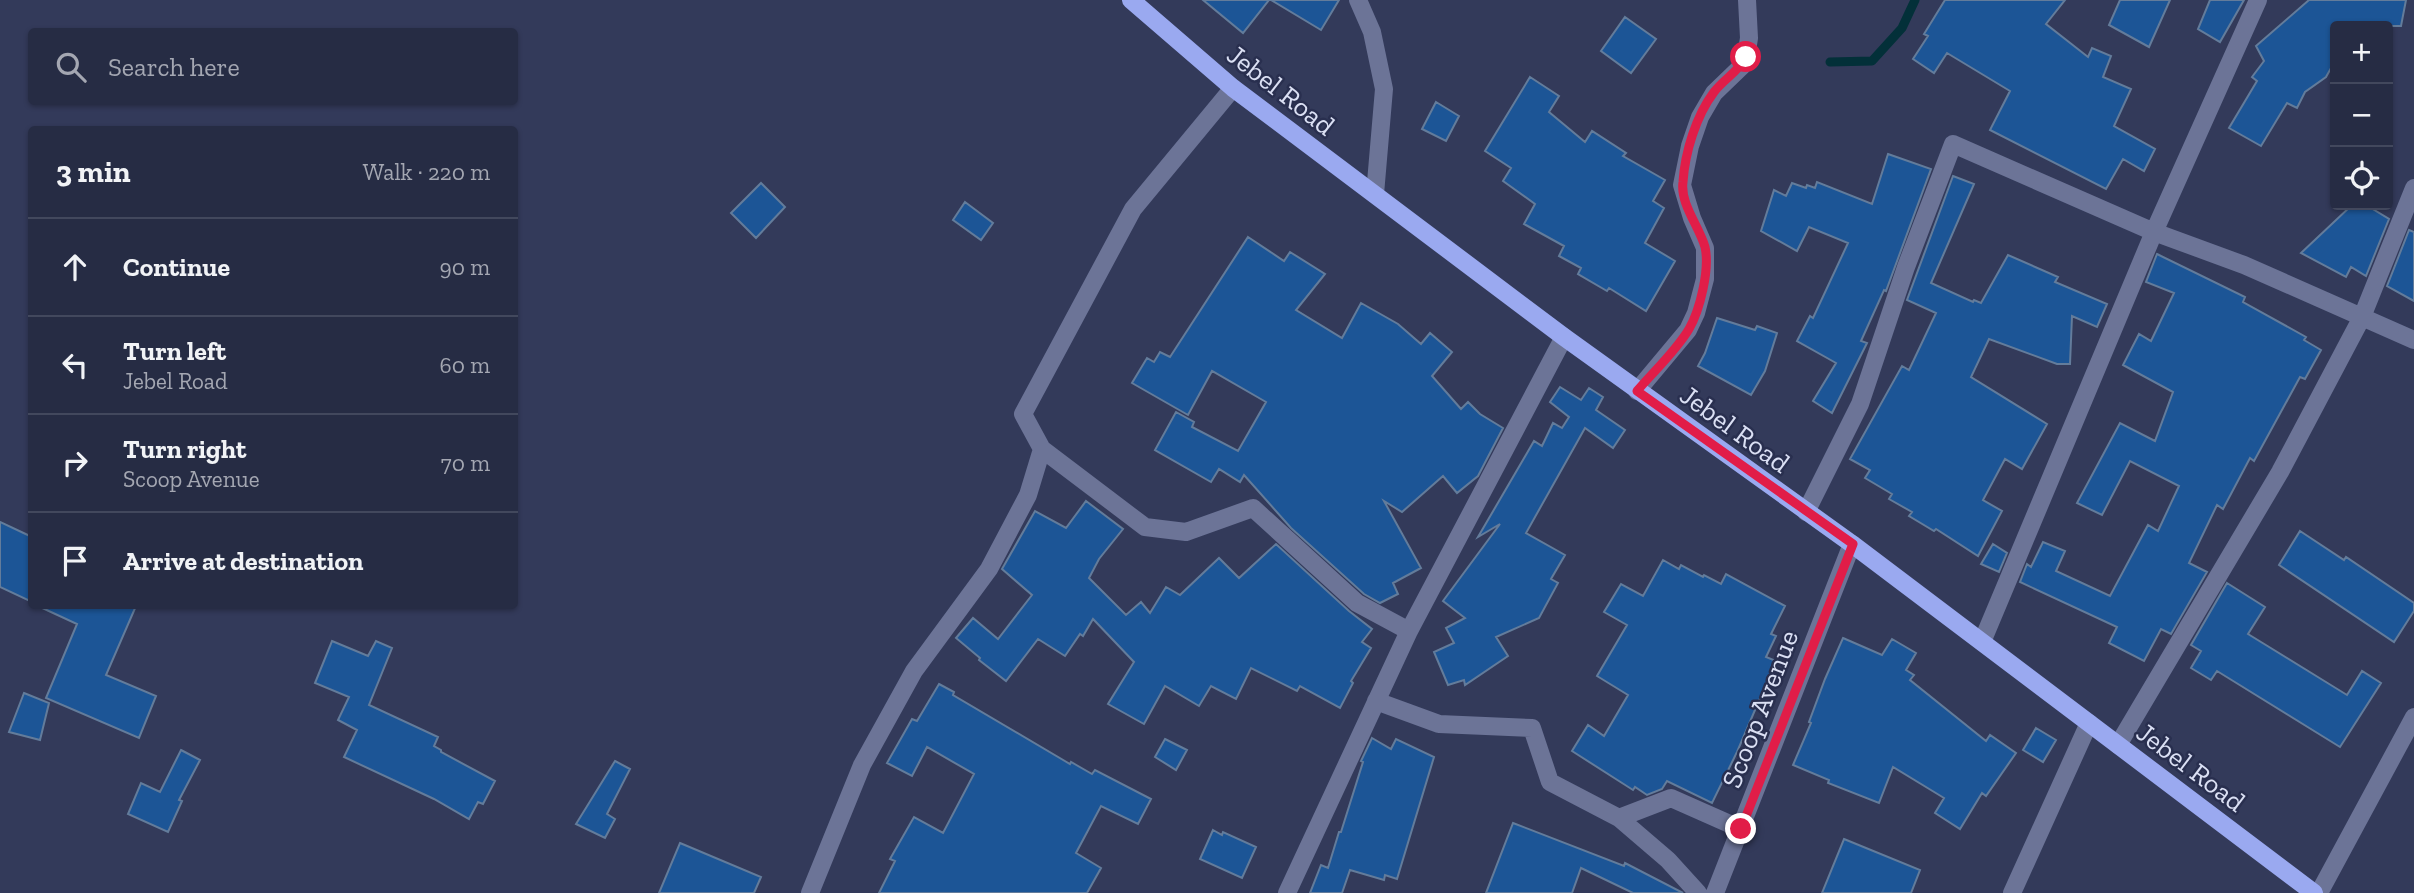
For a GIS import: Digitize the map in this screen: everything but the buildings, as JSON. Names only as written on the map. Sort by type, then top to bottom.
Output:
[{"type":"main road","name":"Jebel Road","points":[[1131,0],[1233,88],[1637,391],[1853,544],[2316,893]]},
{"type":"street","points":[[1358,0],[1372,32],[1384,89],[1375,194]]},
{"type":"street","points":[[1637,391],[1688,330],[1696,313],[1705,279],[1705,248],[1682,185],[1690,146],[1700,117],[1714,93],[1742,66],[1746,57],[1749,38],[1748,0]]},
{"type":"street","points":[[1982,642],[2154,232],[2258,0]]},
{"type":"street","points":[[1233,88],[1133,209],[1023,414],[1042,449],[1145,527],[1186,532],[1253,508],[1357,603],[1409,631]]},
{"type":"street","points":[[1806,512],[1860,404],[1906,267],[1953,144],[2154,232],[2244,265],[2414,340]]},
{"type":"street","points":[[2118,745],[2280,472],[2362,317],[2414,188]]},
{"type":"street","points":[[1287,893],[1409,631],[1564,337]]},
{"type":"street","points":[[810,893],[862,765],[914,671],[989,569],[1028,495],[1042,449]]},
{"type":"street","name":"Scoop Avenue","points":[[1715,893],[1853,544]]},
{"type":"street","points":[[1376,701],[1439,724],[1532,727],[1550,782],[1619,818],[1668,860],[1698,893]]},
{"type":"street","points":[[2316,893],[2414,717]]},
{"type":"street","points":[[2012,893],[2089,723]]},
{"type":"street","points":[[1619,818],[1671,798],[1741,829]]},
{"type":"waterway","points":[[1830,62],[1872,61],[1902,28],[1915,0]]},
{"type":"route","points":[[1741,829],[1853,544],[1637,391],[1688,330],[1696,313],[1705,279],[1705,248],[1682,185],[1690,146],[1700,117],[1714,93],[1742,66],[1746,57]]}]
